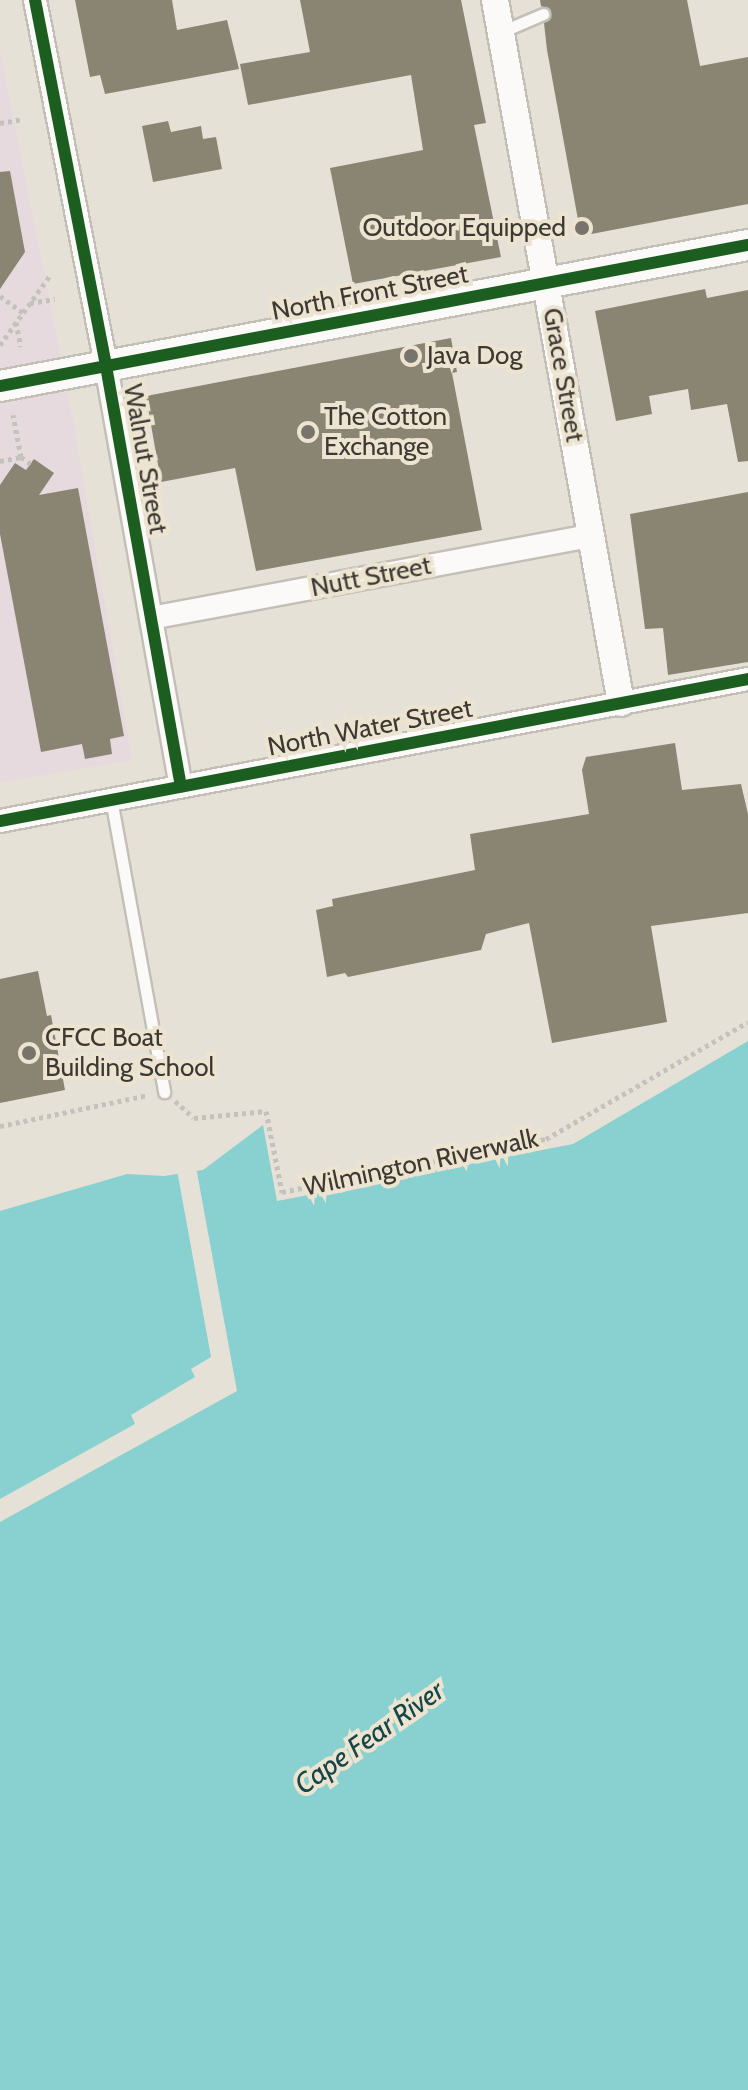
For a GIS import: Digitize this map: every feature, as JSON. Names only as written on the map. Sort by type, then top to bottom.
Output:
[{"type":"main road","name":"North Front Street","points":[[0,386],[748,245]]},
{"type":"street","name":"Walnut Street","points":[[35,0],[106,366],[181,786]]},
{"type":"street","name":"Grace Street","points":[[495,0],[621,703]]},
{"type":"street","name":"Nutt Street","points":[[151,618],[591,536]]},
{"type":"street","name":"North Water Street","points":[[0,821],[748,679]]},
{"type":"lane","points":[[501,32],[543,14]]},
{"type":"lane","points":[[111,799],[164,1092]]},
{"type":"path","points":[[0,123],[22,119]]},
{"type":"path","points":[[0,345],[51,274]]},
{"type":"path","points":[[0,296],[23,313]]},
{"type":"path","points":[[30,303],[55,299]]},
{"type":"path","points":[[16,322],[21,347]]},
{"type":"path","points":[[13,415],[21,457],[31,464]]},
{"type":"path","points":[[0,461],[21,457]]},
{"type":"path","points":[[0,1126],[164,1092]]},
{"type":"shaded area","points":[[0,51],[71,410],[132,760],[0,783]]},
{"type":"water","name":"Cape Fear River","points":[[748,1041],[748,2090],[0,2090],[0,1211],[127,1174],[164,1176],[203,1170],[263,1125],[277,1201],[573,1144]]},
{"type":"pier","points":[[196,1167],[237,1391],[0,1522],[0,1499],[135,1424],[131,1415],[195,1377],[191,1369],[211,1357],[177,1170]]},
{"type":"building","points":[[75,0],[172,0],[177,30],[227,20],[239,69],[105,94],[100,75],[90,77]]},
{"type":"building","points":[[300,0],[461,0],[486,123],[474,125],[501,257],[353,284],[330,168],[423,150],[411,75],[248,105],[240,64],[310,52]]},
{"type":"building","points":[[540,0],[687,0],[700,66],[748,57],[748,204],[581,236],[547,50],[544,23],[551,11],[541,6]]},
{"type":"building","points":[[168,121],[171,132],[201,126],[203,139],[216,137],[222,169],[153,182],[142,126]]},
{"type":"building","points":[[10,171],[25,252],[0,289],[0,172]]},
{"type":"building","points":[[705,289],[707,298],[748,290],[748,461],[738,462],[727,404],[691,410],[688,389],[649,396],[652,414],[616,421],[595,311]]},
{"type":"building","name":"The Cotton Exchange","points":[[451,338],[457,372],[452,373],[482,530],[256,571],[235,468],[161,482],[146,396]]},
{"type":"building","points":[[34,459],[54,473],[39,495],[78,488],[124,736],[110,739],[112,754],[85,759],[82,744],[41,752],[0,534],[0,485],[15,463],[26,470]]},
{"type":"building","points":[[748,492],[748,662],[668,675],[663,628],[645,629],[630,514]]},
{"type":"building","points":[[675,743],[682,790],[741,784],[748,814],[748,913],[651,926],[667,1022],[552,1043],[529,923],[486,934],[481,950],[348,977],[345,973],[327,977],[316,910],[333,906],[332,899],[475,870],[470,834],[589,814],[582,770],[586,757]]},
{"type":"building","name":"CFCC Boat Building School","points":[[38,971],[47,1016],[51,1015],[65,1090],[0,1103],[0,979]]},
{"type":"cycle path","points":[[35,0],[106,366],[181,786]]},
{"type":"cycle path","points":[[0,386],[748,245]]},
{"type":"cycle path","points":[[0,821],[748,679]]},
{"type":"place","name":"Outdoor Equipped","points":[[582,228]]},
{"type":"place","name":"Java Dog","points":[[411,356]]},
{"type":"place","name":"The Cotton Exchange","points":[[308,432]]},
{"type":"place","name":"CFCC Boat Building School","points":[[29,1053]]}]
